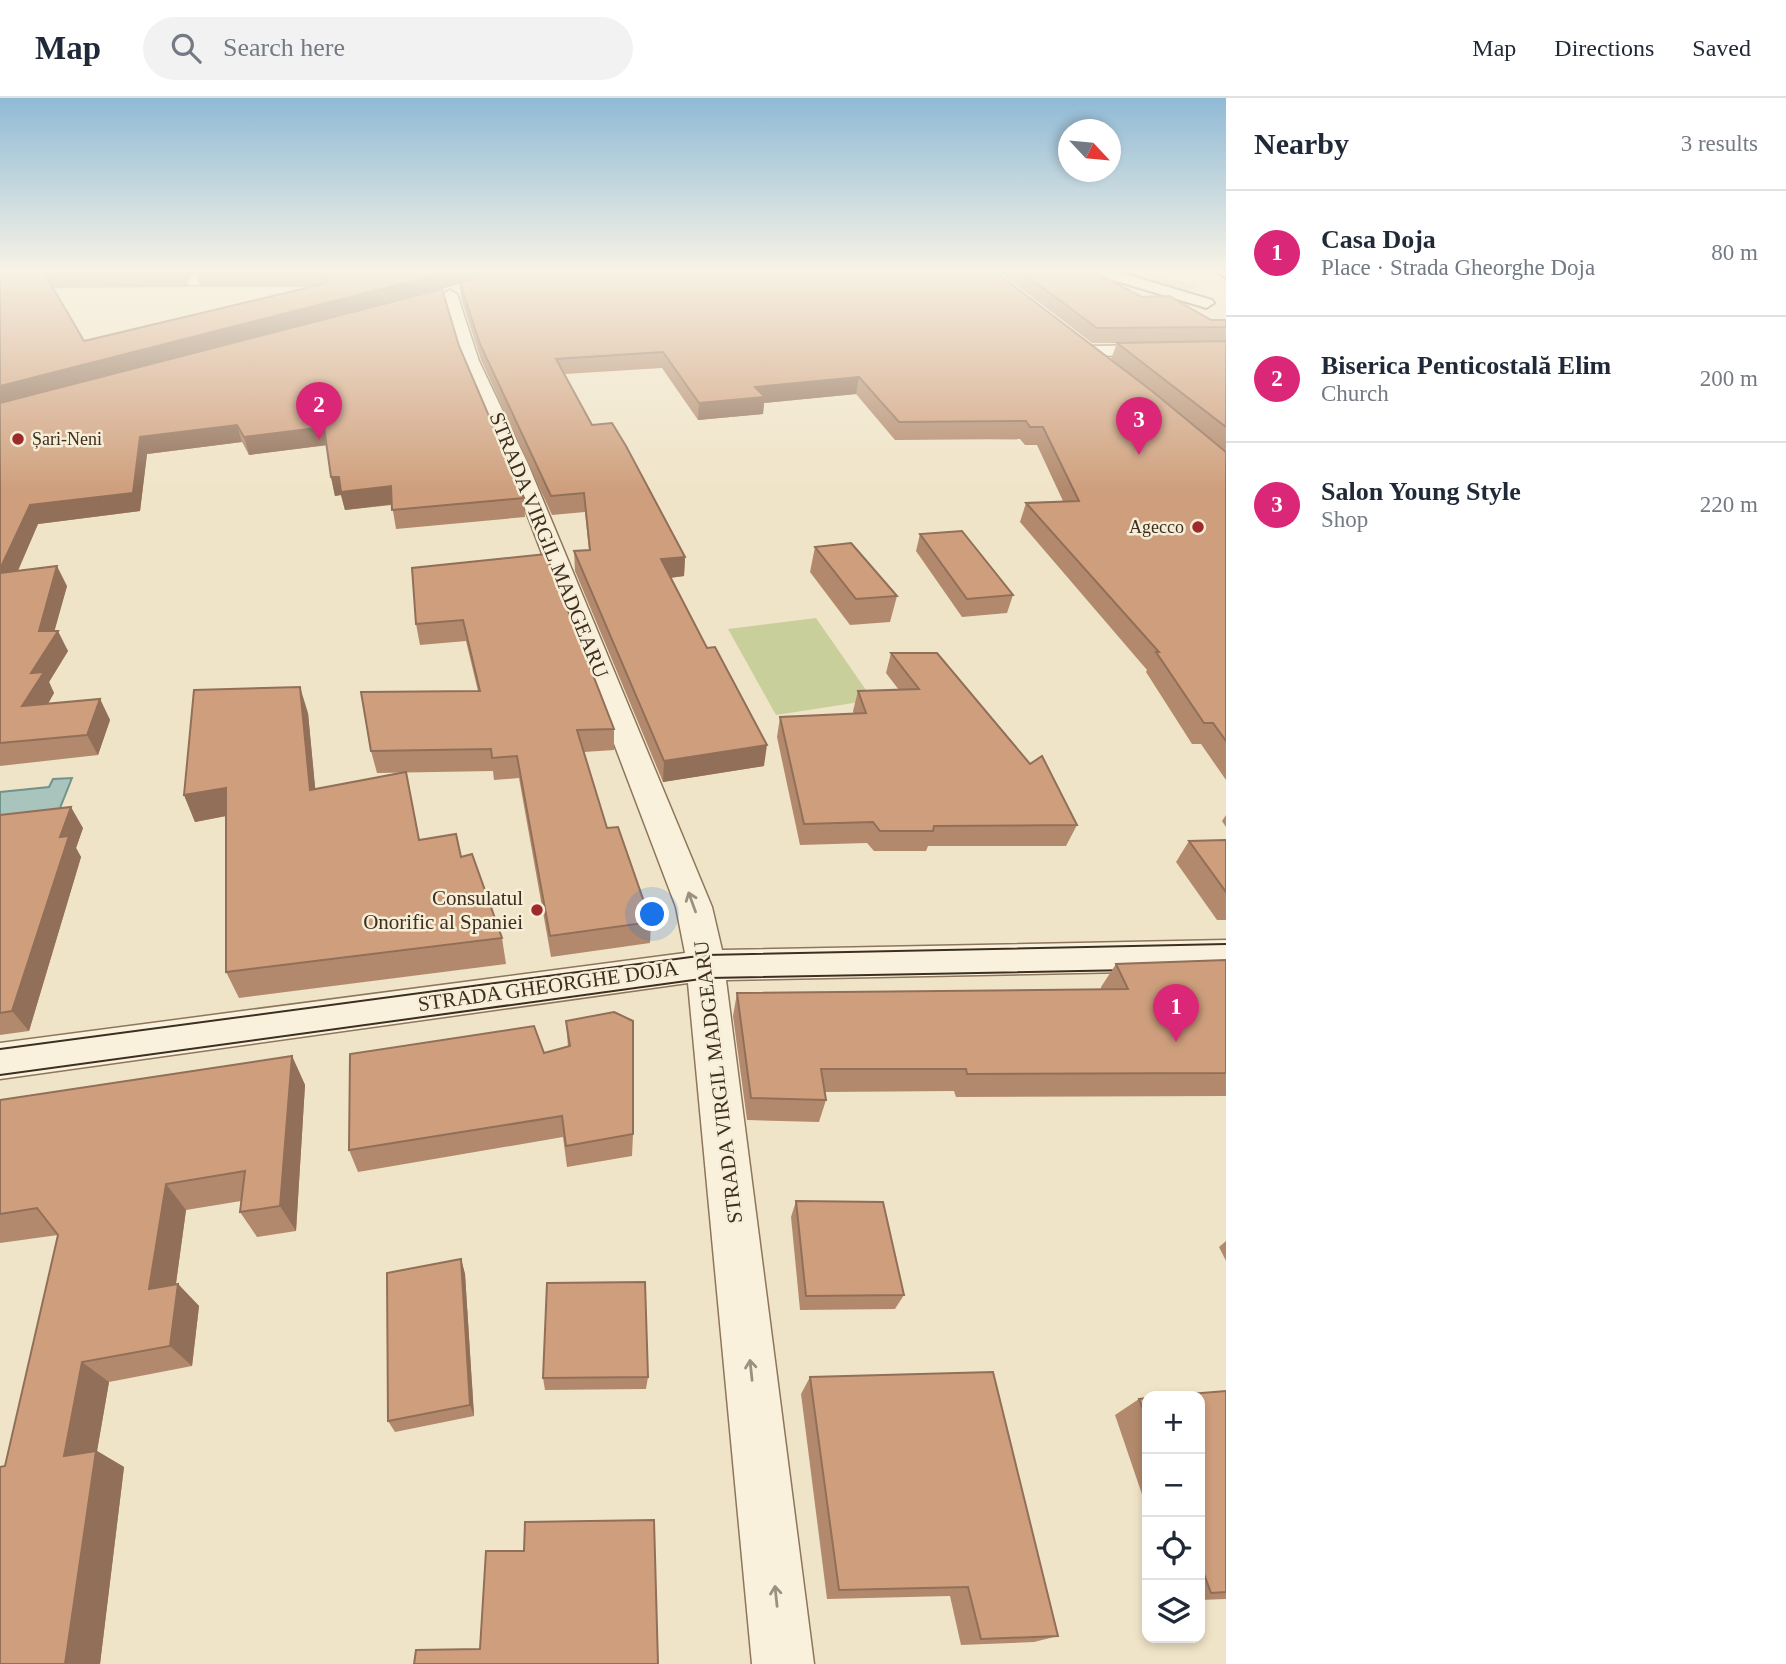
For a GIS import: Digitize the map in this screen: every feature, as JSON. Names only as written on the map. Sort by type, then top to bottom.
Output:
[{"type":"street","name":"STRADA VIRGIL MADGEARU","points":[[465,343],[518,464],[694,907],[707,965],[783,1664]]},
{"type":"street","points":[[1111,368],[1085,347],[1226,349]]},
{"type":"street","name":"STRADA GHEORGHE DOJA","points":[[0,1061],[707,965],[1226,955]]},
{"type":"green space","points":[[816,618],[873,700],[776,715],[728,629]]},
{"type":"water","points":[[72,778],[58,813],[0,819],[0,792],[49,787],[53,779]]},
{"type":"building","points":[[0,343],[169,343],[0,386]]},
{"type":"building","points":[[232,343],[458,343],[524,498],[392,510],[391,486],[341,492],[339,477],[331,477],[324,427],[244,437],[237,425],[140,437],[133,493],[30,505],[0,569],[0,403]]},
{"type":"building","points":[[1089,343],[1226,452],[1226,741],[1213,723],[1204,723],[1156,652],[1159,652],[1026,503],[1079,501],[1043,427],[1030,427],[1026,421],[899,422],[859,377],[755,387],[765,397],[699,403],[663,352],[556,359],[592,425],[612,423],[626,446],[685,557],[661,559],[707,648],[715,647],[767,745],[664,761],[574,551],[590,550],[584,493],[551,496],[480,344]]},
{"type":"building","points":[[1117,343],[1226,343],[1226,427]]},
{"type":"building","points":[[962,531],[1013,595],[967,599],[920,534]]},
{"type":"building","points":[[851,543],[897,596],[856,599],[815,547]]},
{"type":"building","points":[[546,554],[614,729],[577,730],[607,828],[618,827],[651,922],[550,936],[517,756],[492,758],[491,749],[371,751],[361,692],[480,691],[463,620],[416,624],[412,568]]},
{"type":"building","points":[[57,566],[39,631],[58,631],[31,673],[44,672],[22,706],[100,699],[87,735],[0,743],[0,573]]},
{"type":"building","points":[[891,653],[937,653],[1030,764],[1042,756],[1077,825],[934,826],[933,831],[880,831],[873,822],[804,824],[780,717],[866,713],[858,691],[919,689]]},
{"type":"building","points":[[300,687],[310,790],[406,772],[419,840],[456,834],[461,857],[472,854],[502,938],[226,972],[226,788],[184,795],[194,690]]},
{"type":"building","points":[[71,807],[60,837],[69,836],[12,1011],[0,1013],[0,815]]},
{"type":"building","points":[[1226,840],[1226,892],[1189,841]]},
{"type":"building","points":[[1226,960],[1226,1073],[967,1074],[966,1069],[821,1069],[826,1100],[751,1098],[737,993],[1128,989],[1116,964]]},
{"type":"building","points":[[614,1012],[633,1021],[633,1134],[566,1146],[562,1116],[349,1150],[350,1054],[534,1026],[544,1053],[570,1046],[566,1021]]},
{"type":"building","points":[[292,1056],[280,1206],[240,1212],[245,1171],[166,1184],[149,1289],[178,1284],[170,1346],[82,1362],[64,1456],[96,1451],[65,1664],[0,1664],[0,1467],[5,1466],[58,1235],[37,1208],[0,1214],[0,1100]]},
{"type":"building","points":[[796,1201],[883,1202],[904,1295],[806,1296]]},
{"type":"building","points":[[461,1259],[470,1405],[388,1421],[387,1273]]},
{"type":"building","points":[[645,1282],[648,1377],[543,1378],[547,1283]]},
{"type":"building","points":[[993,1372],[1058,1636],[981,1639],[968,1587],[839,1590],[810,1377]]},
{"type":"building","points":[[1226,1391],[1226,1592],[1211,1593],[1205,1577],[1205,1393]]},
{"type":"building","points":[[654,1520],[658,1664],[414,1664],[416,1650],[480,1649],[486,1551],[524,1551],[525,1522]]},
{"type":"tram line","points":[[0,1049],[706,955],[1226,944]]},
{"type":"tram line","points":[[0,1075],[708,978],[1131,970]]},
{"type":"place","name":"Șari-Neni","points":[[18,439]]},
{"type":"place","name":"Biserica Penticostală Elim","points":[[319,440]]},
{"type":"place","name":"Salon Young Style","points":[[1139,455]]},
{"type":"place","name":"Agecco","points":[[1198,527]]},
{"type":"place","name":"Consulatul Onorific al Spaniei","points":[[537,910]]},
{"type":"place","name":"Casa Doja","points":[[1176,1042]]}]
